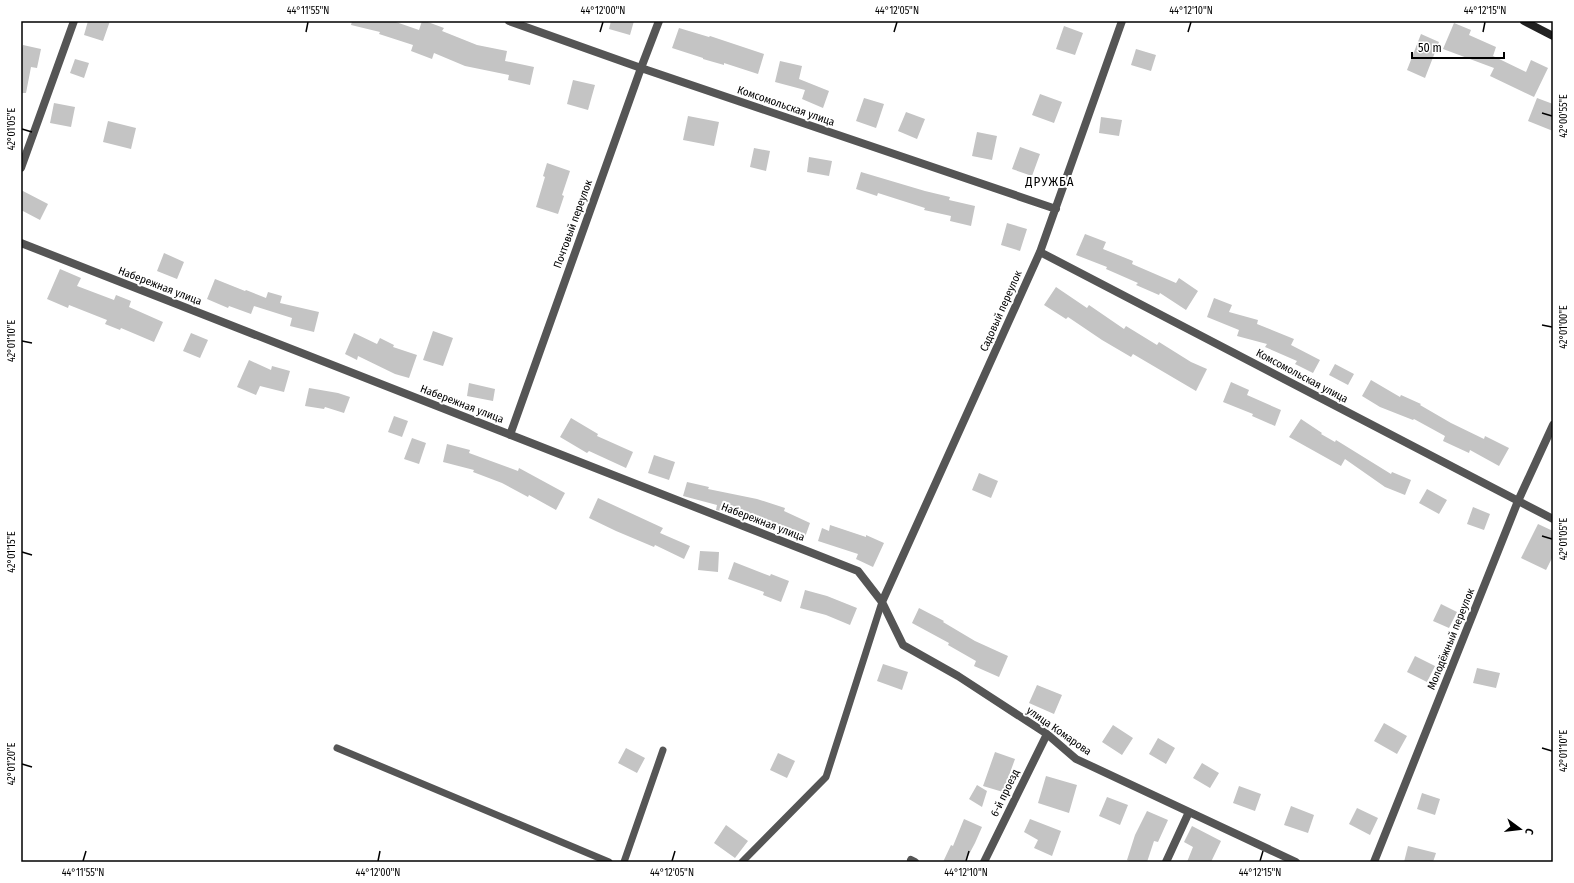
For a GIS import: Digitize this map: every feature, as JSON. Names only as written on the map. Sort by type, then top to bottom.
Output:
[{"type":"street","points":[[21,168],[74,21]]},
{"type":"street","name":"Комсомольская улица","points":[[509,21],[641,68],[1056,209]]},
{"type":"street","name":"Почтовый переулок","points":[[510,435],[659,21]]},
{"type":"street","name":"Садовый переулок","points":[[882,602],[1040,252],[1122,21]]},
{"type":"street","points":[[1524,21],[1553,36]]},
{"type":"street","name":"Набережная улица","points":[[21,243],[858,571],[882,602]]},
{"type":"street","name":"Комсомольская улица","points":[[1040,252],[1553,519]]},
{"type":"street","name":"Молодёжный переулок","points":[[1374,862],[1518,501],[1553,425]]},
{"type":"street","name":"улица Комарова","points":[[882,602],[903,645],[958,676],[1047,734],[1076,759],[1296,862]]},
{"type":"street","name":"6-й проезд","points":[[984,862],[1047,734]]},
{"type":"street","points":[[1166,862],[1189,812]]},
{"type":"lane","points":[[742,862],[826,777],[882,602]]},
{"type":"lane","points":[[337,748],[609,862]]},
{"type":"lane","points":[[624,862],[663,750]]},
{"type":"building","points":[[88,21],[110,21],[103,41],[84,35]]},
{"type":"building","points":[[352,21],[393,21],[419,30],[422,21],[425,21],[444,28],[442,31],[477,45],[507,51],[505,61],[534,67],[530,85],[508,80],[509,75],[465,66],[434,53],[432,59],[411,51],[413,45],[379,34],[380,32],[351,25]]},
{"type":"building","points":[[611,21],[634,21],[630,35],[609,29]]},
{"type":"building","points":[[1454,23],[1471,30],[1469,35],[1496,47],[1493,56],[1526,72],[1531,60],[1548,68],[1534,97],[1490,76],[1494,68],[1443,49]]},
{"type":"building","points":[[1064,26],[1083,33],[1075,55],[1056,49]]},
{"type":"building","points":[[679,28],[709,37],[710,36],[764,54],[758,74],[724,63],[724,65],[703,59],[672,48]]},
{"type":"building","points":[[1421,34],[1439,42],[1425,78],[1407,70]]},
{"type":"building","points":[[23,45],[41,49],[37,68],[31,67],[26,93],[21,93],[21,52]]},
{"type":"building","points":[[1136,49],[1156,55],[1151,71],[1131,65]]},
{"type":"building","points":[[75,59],[89,63],[84,78],[70,73]]},
{"type":"building","points":[[780,61],[802,66],[799,79],[829,91],[823,108],[802,99],[805,90],[775,82]]},
{"type":"building","points":[[573,80],[595,85],[588,110],[567,104]]},
{"type":"building","points":[[1040,94],[1062,102],[1054,123],[1032,115]]},
{"type":"building","points":[[864,98],[884,104],[876,128],[856,121]]},
{"type":"building","points":[[1537,98],[1553,104],[1553,131],[1528,121]]},
{"type":"building","points":[[54,103],[75,107],[71,127],[50,123]]},
{"type":"building","points":[[906,112],[925,119],[917,139],[898,131]]},
{"type":"building","points":[[688,116],[719,122],[714,146],[683,140]]},
{"type":"building","points":[[1101,117],[1122,120],[1119,136],[1099,133]]},
{"type":"building","points":[[108,121],[136,128],[131,149],[103,142]]},
{"type":"building","points":[[977,132],[997,136],[992,160],[972,156]]},
{"type":"building","points":[[1020,147],[1040,154],[1032,176],[1012,169]]},
{"type":"building","points":[[754,148],[770,151],[766,171],[750,167]]},
{"type":"building","points":[[809,157],[832,161],[829,176],[807,172]]},
{"type":"building","points":[[547,163],[570,171],[562,195],[564,196],[558,214],[536,207],[545,177],[543,176]]},
{"type":"building","points":[[861,172],[950,197],[949,200],[975,206],[971,226],[950,221],[951,216],[924,210],[925,208],[878,193],[877,196],[856,189]]},
{"type":"building","points":[[21,190],[48,204],[40,220],[21,210]]},
{"type":"building","points":[[1007,223],[1027,229],[1020,251],[1001,245]]},
{"type":"building","points":[[1085,234],[1106,242],[1103,249],[1133,261],[1132,264],[1176,283],[1179,278],[1198,291],[1186,310],[1160,293],[1159,295],[1136,285],[1138,283],[1106,269],[1107,267],[1076,255]]},
{"type":"building","points":[[164,253],[184,262],[177,279],[157,271]]},
{"type":"building","points":[[60,269],[81,278],[77,286],[114,300],[116,295],[131,301],[129,307],[163,322],[154,342],[121,328],[120,330],[105,324],[107,320],[69,305],[68,308],[47,299]]},
{"type":"building","points":[[215,279],[266,298],[268,292],[282,296],[280,303],[319,312],[314,332],[290,326],[292,318],[254,306],[251,314],[229,306],[228,308],[207,299]]},
{"type":"building","points":[[1056,287],[1087,308],[1089,305],[1124,329],[1126,326],[1157,345],[1159,342],[1191,362],[1207,369],[1196,391],[1133,354],[1131,357],[1068,317],[1066,319],[1044,305]]},
{"type":"building","points":[[1214,298],[1232,305],[1229,312],[1258,320],[1257,324],[1294,339],[1291,345],[1320,360],[1313,373],[1295,364],[1297,361],[1265,347],[1267,344],[1237,336],[1239,330],[1207,317]]},
{"type":"building","points":[[433,331],[453,338],[443,366],[423,360]]},
{"type":"building","points":[[191,333],[208,340],[200,358],[183,351]]},
{"type":"building","points":[[354,333],[377,344],[380,338],[394,345],[393,347],[417,355],[409,378],[395,374],[358,356],[357,360],[345,354]]},
{"type":"building","points":[[249,360],[271,370],[272,366],[290,371],[284,392],[260,386],[256,395],[237,387]]},
{"type":"building","points":[[1335,364],[1354,374],[1348,385],[1329,375]]},
{"type":"building","points":[[1371,380],[1400,397],[1401,395],[1421,404],[1420,405],[1451,423],[1484,439],[1485,436],[1509,448],[1499,466],[1470,450],[1469,453],[1443,441],[1445,436],[1414,419],[1413,420],[1380,407],[1362,396]]},
{"type":"building","points":[[1231,382],[1249,390],[1247,395],[1281,410],[1275,426],[1252,416],[1253,414],[1223,402]]},
{"type":"building","points":[[469,383],[495,389],[493,401],[467,396]]},
{"type":"building","points":[[309,388],[338,393],[350,397],[344,413],[325,407],[324,409],[305,406]]},
{"type":"building","points":[[394,416],[408,421],[402,437],[388,432]]},
{"type":"building","points":[[571,418],[598,434],[597,436],[633,452],[626,468],[589,451],[587,453],[560,437]]},
{"type":"building","points":[[1301,419],[1322,433],[1321,434],[1335,442],[1336,440],[1391,474],[1392,472],[1411,480],[1405,495],[1385,487],[1345,459],[1341,466],[1289,437]]},
{"type":"building","points":[[412,438],[426,443],[419,464],[404,459]]},
{"type":"building","points":[[447,444],[470,450],[469,453],[518,471],[519,468],[565,493],[556,510],[529,495],[528,497],[502,483],[473,472],[474,470],[443,462]]},
{"type":"building","points":[[654,455],[675,462],[669,480],[648,473]]},
{"type":"building","points":[[979,473],[998,481],[991,498],[972,490]]},
{"type":"building","points":[[687,482],[709,487],[708,489],[757,499],[785,508],[784,511],[810,523],[804,540],[783,530],[753,521],[754,519],[716,510],[717,505],[683,496]]},
{"type":"building","points":[[1427,489],[1447,500],[1439,514],[1419,503]]},
{"type":"building","points":[[598,498],[663,528],[660,533],[690,546],[684,559],[655,545],[654,547],[589,518]]},
{"type":"building","points":[[1473,507],[1490,514],[1484,530],[1467,524]]},
{"type":"building","points":[[1538,524],[1553,531],[1553,556],[1546,570],[1521,558]]},
{"type":"building","points":[[830,525],[866,537],[866,535],[884,543],[873,567],[856,559],[858,554],[818,541],[822,528],[829,531]]},
{"type":"building","points":[[700,551],[719,552],[718,572],[698,570]]},
{"type":"building","points":[[734,562],[770,576],[771,574],[789,581],[781,602],[763,595],[764,592],[728,579]]},
{"type":"building","points":[[805,590],[827,596],[857,608],[850,625],[826,615],[800,608]]},
{"type":"building","points":[[1441,604],[1457,612],[1449,628],[1433,621]]},
{"type":"building","points":[[919,608],[944,621],[943,622],[975,641],[1008,656],[999,677],[974,666],[976,661],[948,645],[949,643],[912,623]]},
{"type":"building","points":[[1415,656],[1435,666],[1427,682],[1407,672]]},
{"type":"building","points":[[883,664],[908,672],[902,690],[877,681]]},
{"type":"building","points":[[1477,668],[1500,673],[1496,688],[1473,683]]},
{"type":"building","points":[[1037,685],[1062,695],[1054,714],[1029,703]]},
{"type":"building","points":[[1384,723],[1407,736],[1397,754],[1374,741]]},
{"type":"building","points":[[1113,725],[1133,738],[1122,755],[1102,742]]},
{"type":"building","points":[[1158,738],[1175,748],[1166,764],[1149,754]]},
{"type":"building","points":[[626,748],[645,758],[637,773],[618,763]]},
{"type":"building","points":[[995,752],[1015,759],[1003,792],[983,786]]},
{"type":"building","points":[[778,753],[795,761],[787,778],[770,770]]},
{"type":"building","points":[[1202,763],[1219,773],[1210,788],[1193,778]]},
{"type":"building","points":[[1046,776],[1077,785],[1069,813],[1038,803]]},
{"type":"building","points":[[977,785],[987,791],[982,807],[969,799]]},
{"type":"building","points":[[1239,786],[1261,794],[1255,811],[1233,803]]},
{"type":"building","points":[[1422,793],[1440,799],[1435,815],[1417,809]]},
{"type":"building","points":[[1107,797],[1128,805],[1120,825],[1099,816]]},
{"type":"building","points":[[1291,806],[1314,815],[1308,833],[1284,825]]},
{"type":"building","points":[[1357,808],[1378,818],[1370,835],[1349,824]]},
{"type":"building","points":[[1147,811],[1168,820],[1158,842],[1154,841],[1147,862],[1132,862],[1127,860],[1135,835]]},
{"type":"building","points":[[964,819],[982,827],[975,843],[965,862],[943,862],[951,845],[953,846]]},
{"type":"building","points":[[1030,819],[1061,831],[1052,856],[1034,848],[1038,840],[1024,832]]},
{"type":"building","points":[[726,825],[748,841],[735,858],[714,843]]},
{"type":"building","points":[[1192,826],[1221,841],[1211,862],[1187,862],[1193,847],[1184,842]]},
{"type":"building","points":[[1408,846],[1436,853],[1433,862],[1404,862]]},
{"type":"district","name":"ДРУЖБА","points":[[1050,181]]}]
